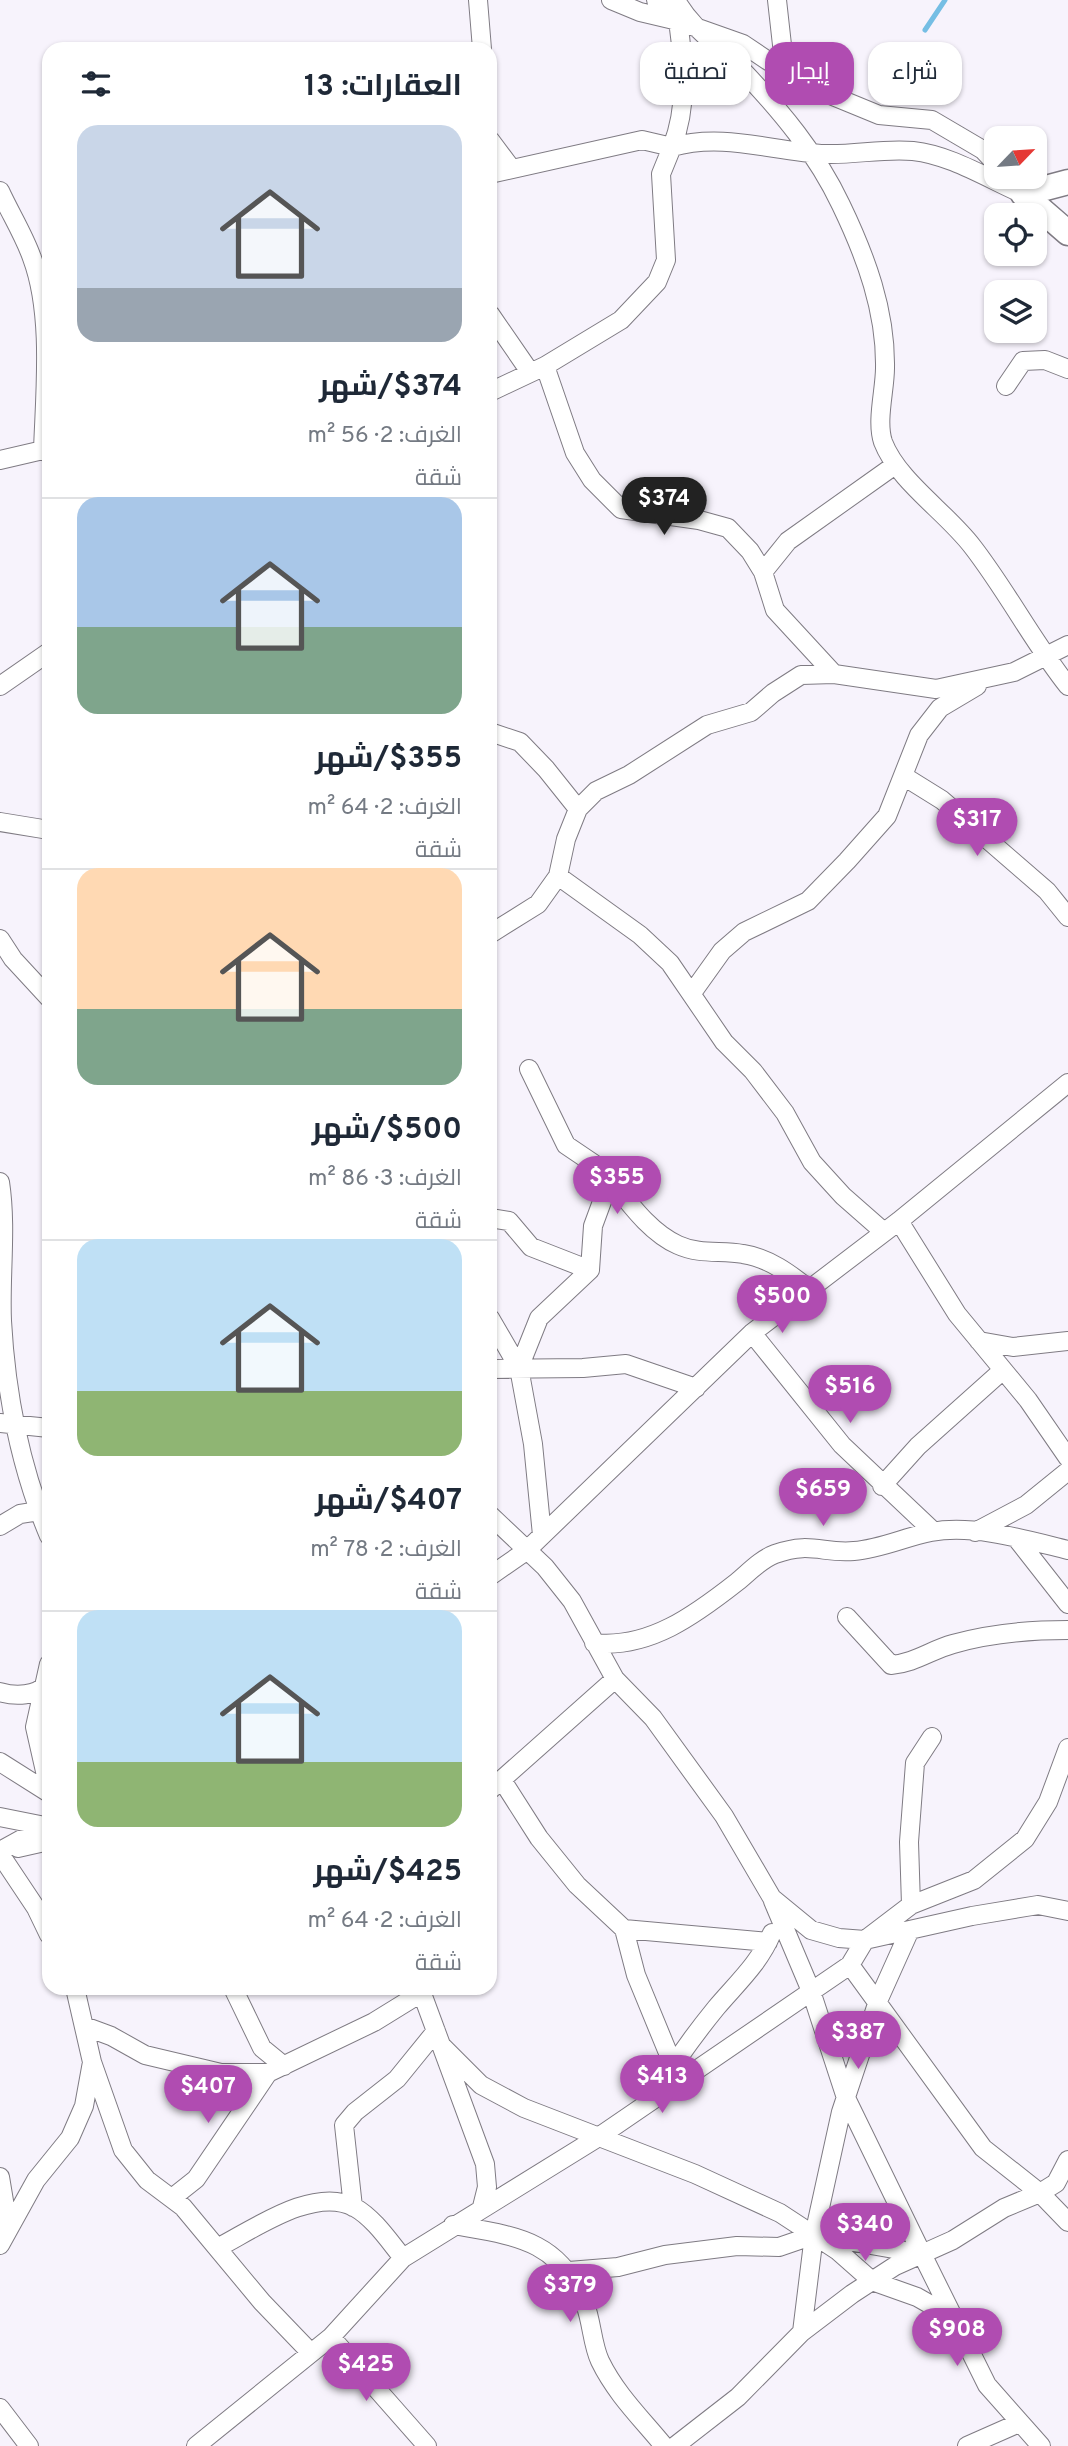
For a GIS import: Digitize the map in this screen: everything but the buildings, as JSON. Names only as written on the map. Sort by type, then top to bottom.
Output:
[{"type":"street","points":[[478,0],[481,42]]},
{"type":"street","points":[[611,0],[640,12],[743,44],[765,59]]},
{"type":"street","points":[[497,389],[538,369],[621,320],[657,282],[666,260],[661,174],[682,111],[684,78],[678,22],[656,0]]},
{"type":"street","points":[[676,0],[697,28],[739,67],[782,113],[812,152],[841,205],[871,276],[882,318],[885,368],[882,440],[895,465],[924,497],[947,515],[998,580],[1043,655],[1068,686]]},
{"type":"street","points":[[776,0],[781,42]]},
{"type":"street","points":[[854,105],[879,115],[932,120],[984,150]]},
{"type":"street","points":[[497,172],[642,141],[672,147],[696,140],[729,141],[812,152],[866,154],[912,151],[942,158],[984,174]]},
{"type":"street","points":[[497,149],[511,168]]},
{"type":"street","points":[[1047,184],[1068,182]]},
{"type":"street","points":[[1018,189],[1068,233]]},
{"type":"street","points":[[0,191],[33,260],[42,316]]},
{"type":"street","points":[[497,322],[538,369],[575,453],[592,480],[621,509],[699,520],[728,528],[750,551],[763,572],[775,610],[834,674]]},
{"type":"street","points":[[1006,386],[1023,361],[1045,360],[1068,369]]},
{"type":"street","points":[[0,460],[42,453]]},
{"type":"street","points":[[763,572],[788,541],[895,465]]},
{"type":"street","points":[[497,930],[538,904],[558,876],[566,839],[578,809],[596,791],[629,775],[707,725],[751,712],[773,693],[801,675],[834,674],[936,690],[986,681],[1014,672],[1043,655],[1068,645]]},
{"type":"street","points":[[0,686],[42,657]]},
{"type":"street","points":[[692,993],[722,951],[744,932],[807,901],[847,861],[887,816],[905,777],[919,736],[940,708],[986,681]]},
{"type":"street","points":[[497,734],[520,742],[578,809]]},
{"type":"street","points":[[905,777],[942,800],[1047,891],[1068,918]]},
{"type":"street","points":[[0,822],[42,829]]},
{"type":"street","points":[[558,876],[640,934],[670,962],[724,1042],[754,1071],[785,1114],[812,1162],[843,1196],[884,1232]]},
{"type":"street","points":[[0,939],[13,959],[42,990]]},
{"type":"street","points":[[529,1069],[566,1145],[603,1170],[653,1228],[679,1245],[712,1254],[743,1254],[783,1268],[809,1289]]},
{"type":"street","points":[[497,1571],[526,1550],[752,1333],[899,1221],[1068,1083]]},
{"type":"street","points":[[519,1368],[538,1318],[590,1270],[593,1226],[607,1188],[603,1170]]},
{"type":"street","points":[[0,1182],[3,1203],[2,1319],[8,1424],[42,1518]]},
{"type":"street","points":[[497,1219],[509,1221],[531,1247],[590,1270]]},
{"type":"street","points":[[899,1221],[957,1314],[1003,1370],[1068,1458]]},
{"type":"street","points":[[497,1330],[519,1368],[533,1444],[542,1535]]},
{"type":"street","points":[[752,1333],[842,1445],[882,1486],[933,1531]]},
{"type":"street","points":[[979,1341],[1013,1347],[1068,1341]]},
{"type":"street","points":[[497,1369],[583,1368],[626,1364],[696,1388]]},
{"type":"street","points":[[882,1486],[918,1446],[1003,1370]]},
{"type":"street","points":[[8,1424],[42,1427]]},
{"type":"street","points":[[975,1532],[1026,1505],[1068,1471]]},
{"type":"street","points":[[0,1526],[20,1514],[39,1511]]},
{"type":"street","points":[[497,1522],[545,1567],[572,1601],[615,1678],[653,1718],[724,1816],[772,1898],[811,1991],[846,2098],[986,2385],[1041,2446]]},
{"type":"street","points":[[594,1643],[619,1646],[648,1639],[710,1603],[772,1554],[806,1545],[851,1552],[883,1546],[933,1531],[975,1532],[1068,1550]]},
{"type":"street","points":[[1017,1539],[1068,1604]]},
{"type":"street","points":[[847,1617],[891,1665],[908,1663],[951,1644],[1017,1630],[1068,1630]]},
{"type":"street","points":[[497,1784],[615,1678]]},
{"type":"street","points":[[0,1692],[13,1696],[42,1687]]},
{"type":"street","points":[[42,1698],[35,1727],[42,1759]]},
{"type":"street","points":[[911,1905],[909,1842],[915,1763],[932,1737]]},
{"type":"street","points":[[196,2446],[331,2337],[403,2258],[597,2138],[850,1965],[865,1940],[911,1905],[974,1880],[1026,1839],[1048,1802],[1068,1748]]},
{"type":"street","points":[[0,1762],[42,1787]]},
{"type":"street","points":[[497,1786],[577,1885],[624,1929],[636,1975],[673,2065]]},
{"type":"street","points":[[0,1817],[42,1829]]},
{"type":"street","points":[[42,1834],[0,1852],[42,1920]]},
{"type":"street","points":[[772,1898],[811,1930],[839,1938],[865,1940],[972,1916],[1038,1905],[1068,1911]]},
{"type":"street","points":[[652,2099],[673,2065],[718,2006],[749,1973],[768,1942],[773,1931],[772,1898]]},
{"type":"street","points":[[624,1929],[768,1942]]},
{"type":"street","points":[[802,2332],[814,2235],[829,2159],[878,2001],[909,1932]]},
{"type":"street","points":[[850,1965],[983,2148],[1040,2193],[1068,2222]]},
{"type":"street","points":[[77,1995],[92,2062],[123,2150],[147,2180],[172,2199],[219,2247],[262,2302],[311,2353]]},
{"type":"street","points":[[236,1995],[262,2048],[276,2070]]},
{"type":"street","points":[[84,2026],[111,2036],[145,2055],[221,2073],[276,2070],[374,2022],[414,1995]]},
{"type":"street","points":[[423,1995],[485,2164],[487,2187],[482,2207]]},
{"type":"street","points":[[439,2038],[481,2085],[524,2108],[695,2174],[780,2213],[838,2250],[872,2281],[917,2297],[954,2318]]},
{"type":"street","points":[[354,2207],[344,2125],[355,2112],[376,2099],[439,2038]]},
{"type":"street","points":[[0,2245],[8,2225],[36,2180],[70,2138],[84,2106],[92,2062]]},
{"type":"street","points":[[172,2199],[195,2179],[276,2070]]},
{"type":"street","points":[[675,2446],[738,2397],[802,2332],[872,2281],[953,2240],[1004,2208],[1040,2193],[1056,2183],[1068,2160]]},
{"type":"street","points":[[0,2177],[8,2225]]},
{"type":"street","points":[[219,2247],[301,2204],[332,2203],[354,2207],[381,2230],[403,2258]]},
{"type":"street","points":[[453,2225],[535,2243],[569,2272],[586,2305],[598,2357],[615,2390],[664,2446]]},
{"type":"street","points":[[569,2272],[618,2267],[665,2255],[737,2246],[779,2246],[814,2235],[922,2254]]},
{"type":"street","points":[[331,2337],[428,2446]]},
{"type":"street","points":[[0,2408],[29,2446]]},
{"type":"street","points":[[967,2446],[1018,2423]]},
{"type":"waterway","points":[[925,30],[945,0]]}]
